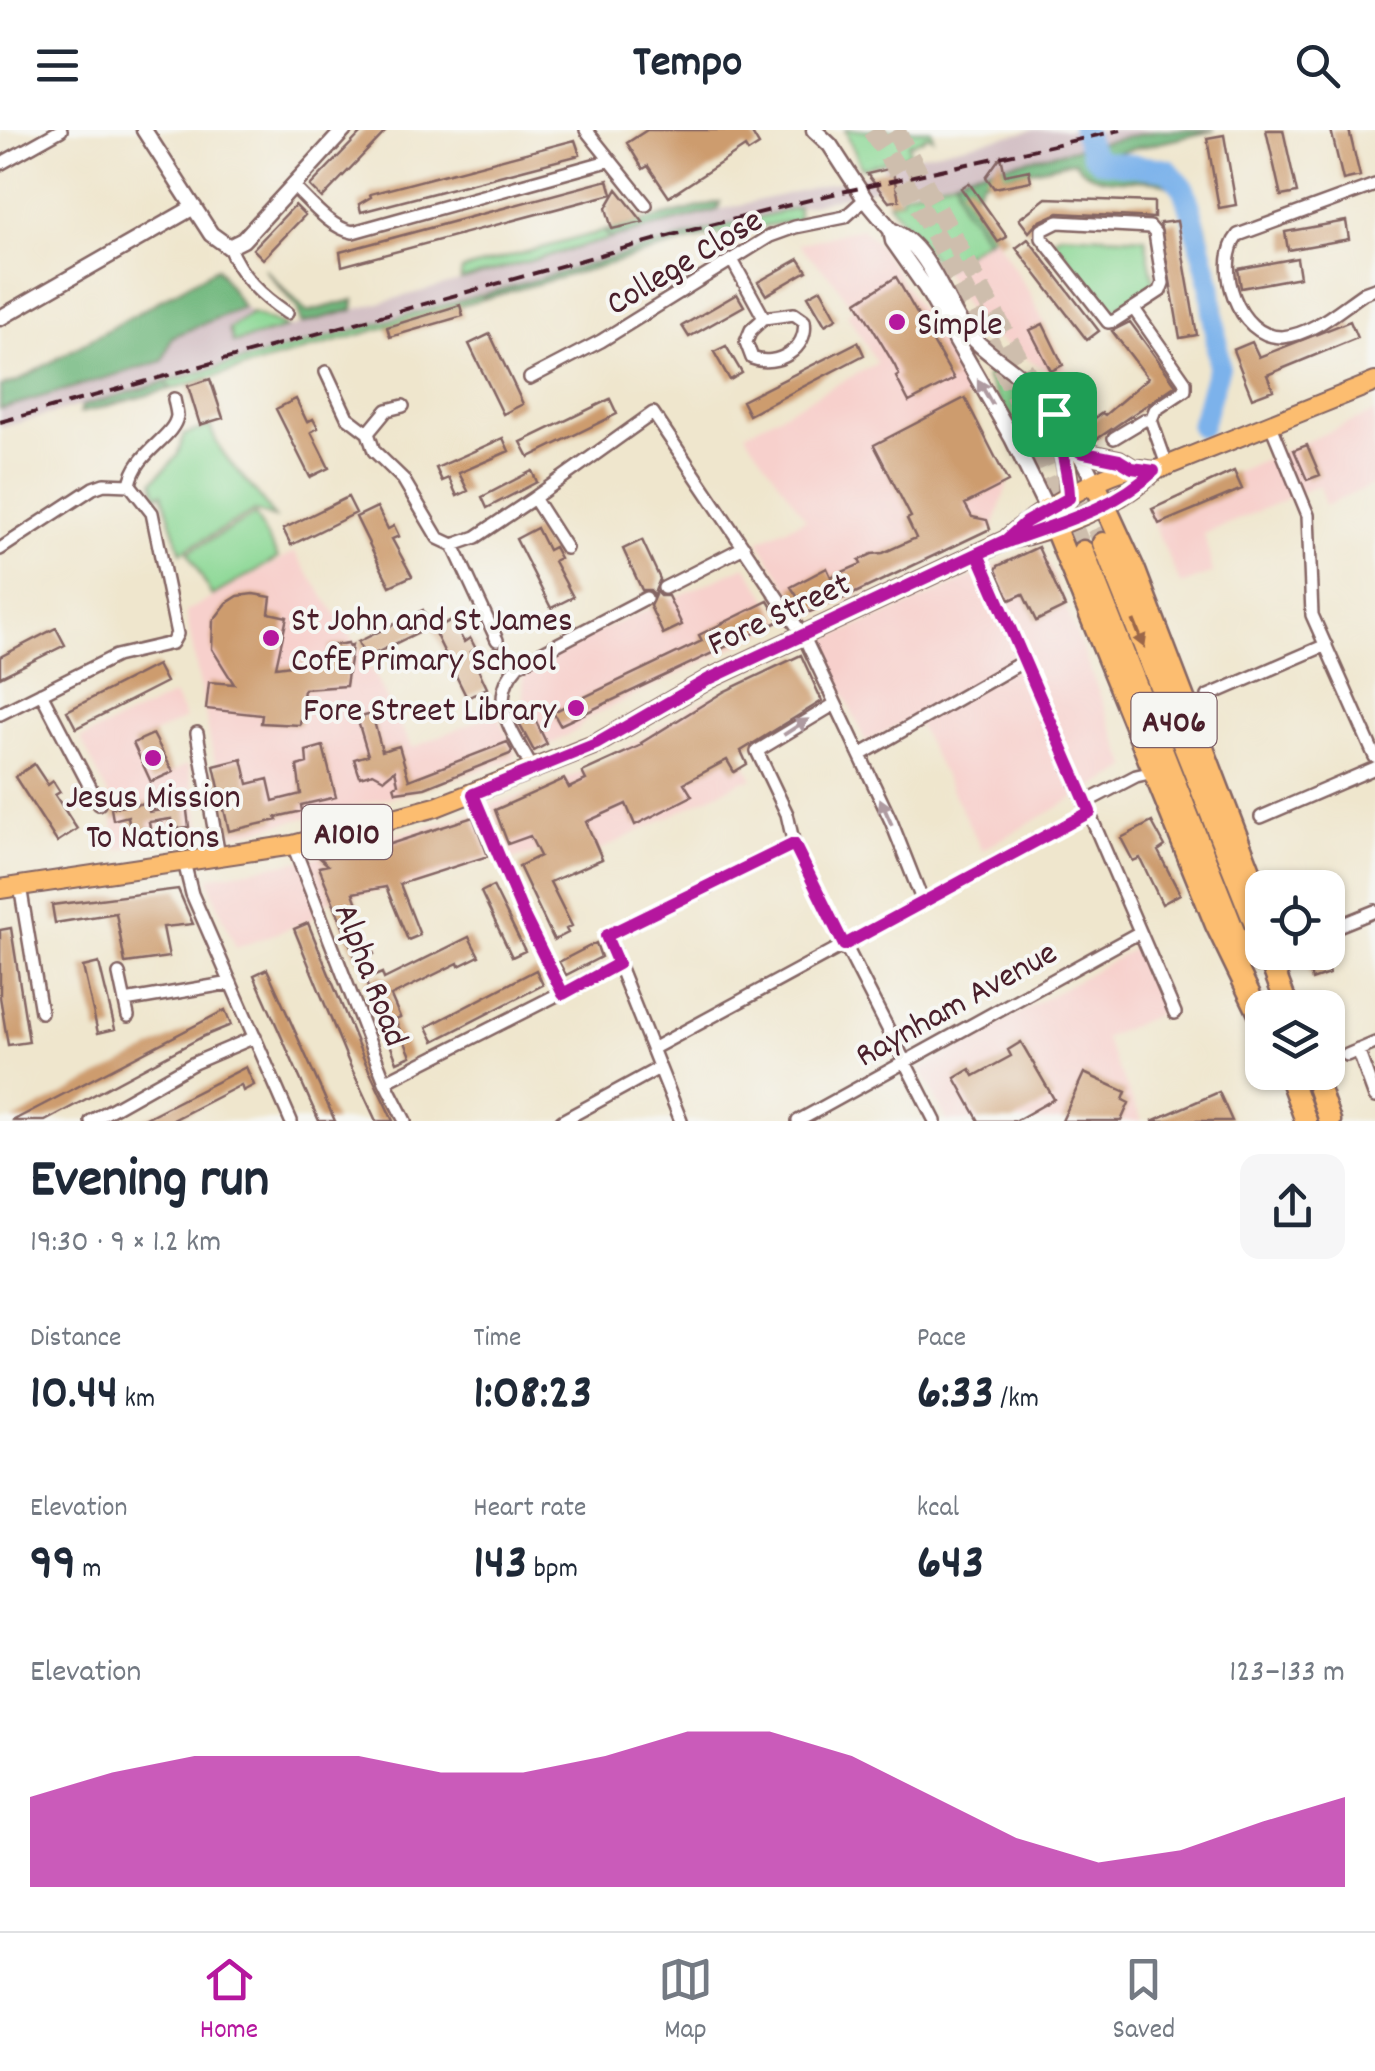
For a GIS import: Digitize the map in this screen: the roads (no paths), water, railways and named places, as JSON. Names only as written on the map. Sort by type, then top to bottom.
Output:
[{"type":"highway","name":"A406","points":[[1100,494],[1135,571],[1250,870]]},
{"type":"highway","name":"A406","points":[[1051,518],[1216,924],[1248,990]]},
{"type":"highway","name":"A406","points":[[1245,902],[1093,547],[1245,959]]},
{"type":"highway","points":[[1295,1090],[1306,1121]]},
{"type":"highway","points":[[1319,1090],[1330,1121]]},
{"type":"main road","name":"Fore Street","points":[[1069,498],[1133,488],[1160,468],[1375,382]]},
{"type":"main road","points":[[1051,518],[1069,498],[1069,478],[1054,414]]},
{"type":"main road","points":[[1080,452],[1119,460],[1132,468]]},
{"type":"main road","name":"Fore Street","points":[[0,888],[294,845],[380,824],[473,794],[596,744],[709,679],[1100,494],[1132,468],[1160,468]]},
{"type":"street","points":[[0,164],[62,130]]},
{"type":"street","points":[[144,130],[211,234],[229,247],[252,284],[287,313]]},
{"type":"street","points":[[229,247],[242,240],[344,130]]},
{"type":"street","points":[[586,130],[646,206]]},
{"type":"street","points":[[814,130],[830,138],[865,199],[891,230],[893,241],[926,288],[1012,438],[1051,518]]},
{"type":"street","points":[[292,185],[334,224],[353,232],[608,161]]},
{"type":"street","points":[[1375,185],[1238,234],[1228,260],[1239,312],[1253,327],[1270,336],[1292,335],[1312,327],[1375,289]]},
{"type":"street","name":"College Close","points":[[530,378],[602,340],[780,232],[845,218],[865,199]]},
{"type":"street","points":[[0,318],[194,207]]},
{"type":"street","points":[[1058,222],[1152,229],[1164,284],[1134,309],[1108,322],[1042,238],[1042,230],[1058,222]]},
{"type":"street","points":[[891,230],[902,234],[926,264],[968,334],[1030,385],[1054,414],[1080,452],[1100,494]]},
{"type":"street","points":[[732,260],[764,318]]},
{"type":"street","points":[[1134,309],[1185,382],[1185,390],[1155,410],[1151,420],[1160,468]]},
{"type":"street","points":[[794,314],[804,321],[804,335],[796,348],[769,362],[748,354],[746,342],[751,330],[764,318],[794,314]]},
{"type":"street","points":[[326,372],[347,417],[368,433],[374,451],[403,479],[438,538],[453,545],[504,518],[653,413],[804,637],[924,902]]},
{"type":"street","points":[[130,485],[136,464],[172,426],[177,416],[174,400]]},
{"type":"street","points":[[368,433],[388,410],[403,406]]},
{"type":"street","points":[[1114,438],[1144,420],[1151,420]]},
{"type":"street","points":[[1270,423],[1308,515],[1312,615],[1375,758]]},
{"type":"street","points":[[0,549],[93,488],[104,484],[130,485],[152,513],[177,640],[116,656],[0,714]]},
{"type":"street","points":[[534,498],[566,548]]},
{"type":"street","points":[[453,545],[497,640]]},
{"type":"street","points":[[664,588],[744,546]]},
{"type":"street","points":[[978,554],[1176,1013]]},
{"type":"street","points":[[533,770],[502,708],[506,678],[518,665],[646,598]]},
{"type":"street","points":[[1208,696],[1326,646]]},
{"type":"street","points":[[860,755],[1024,661]]},
{"type":"street","points":[[42,693],[98,804]]},
{"type":"street","points":[[835,704],[756,751],[787,814],[794,844],[935,1121]]},
{"type":"street","points":[[197,733],[219,856]]},
{"type":"street","points":[[1261,817],[1375,768]]},
{"type":"street","points":[[652,1049],[924,902],[1136,776],[1154,772]]},
{"type":"street","points":[[473,794],[525,918],[563,994]]},
{"type":"street","points":[[681,1121],[606,936],[794,844]]},
{"type":"street","name":"Alpha Road","points":[[294,845],[385,1082],[405,1121]]},
{"type":"street","points":[[184,862],[192,894],[292,1121]]},
{"type":"street","points":[[20,886],[41,1012]]},
{"type":"street","points":[[1345,923],[1375,911]]},
{"type":"street","name":"Raynham Avenue","points":[[798,1121],[1140,932]]},
{"type":"street","points":[[385,1082],[618,964]]},
{"type":"street","points":[[119,974],[128,1016]]},
{"type":"street","points":[[125,1001],[231,983]]},
{"type":"street","points":[[91,1121],[194,1063],[255,1037]]},
{"type":"street","points":[[1375,1043],[1352,1053],[1375,1097]]},
{"type":"street","points":[[562,1121],[659,1068]]},
{"type":"waterway","points":[[1083,130],[1091,152],[1100,161],[1168,170],[1184,189],[1210,283],[1219,366],[1201,426]]},
{"type":"tunnel","points":[[872,130],[960,282],[1083,551]]},
{"type":"tunnel","points":[[895,130],[1039,397]]},
{"type":"tunnel","points":[[1073,473],[1103,543]]},
{"type":"railway","points":[[0,422],[672,235],[833,194],[1121,130]]},
{"type":"place","name":"Simple","points":[[897,322]]},
{"type":"place","name":"St John and St James CofE Primary School","points":[[271,638]]},
{"type":"place","name":"Fore Street Library","points":[[576,708]]},
{"type":"place","name":"Jesus Mission To Nations","points":[[153,758]]}]
